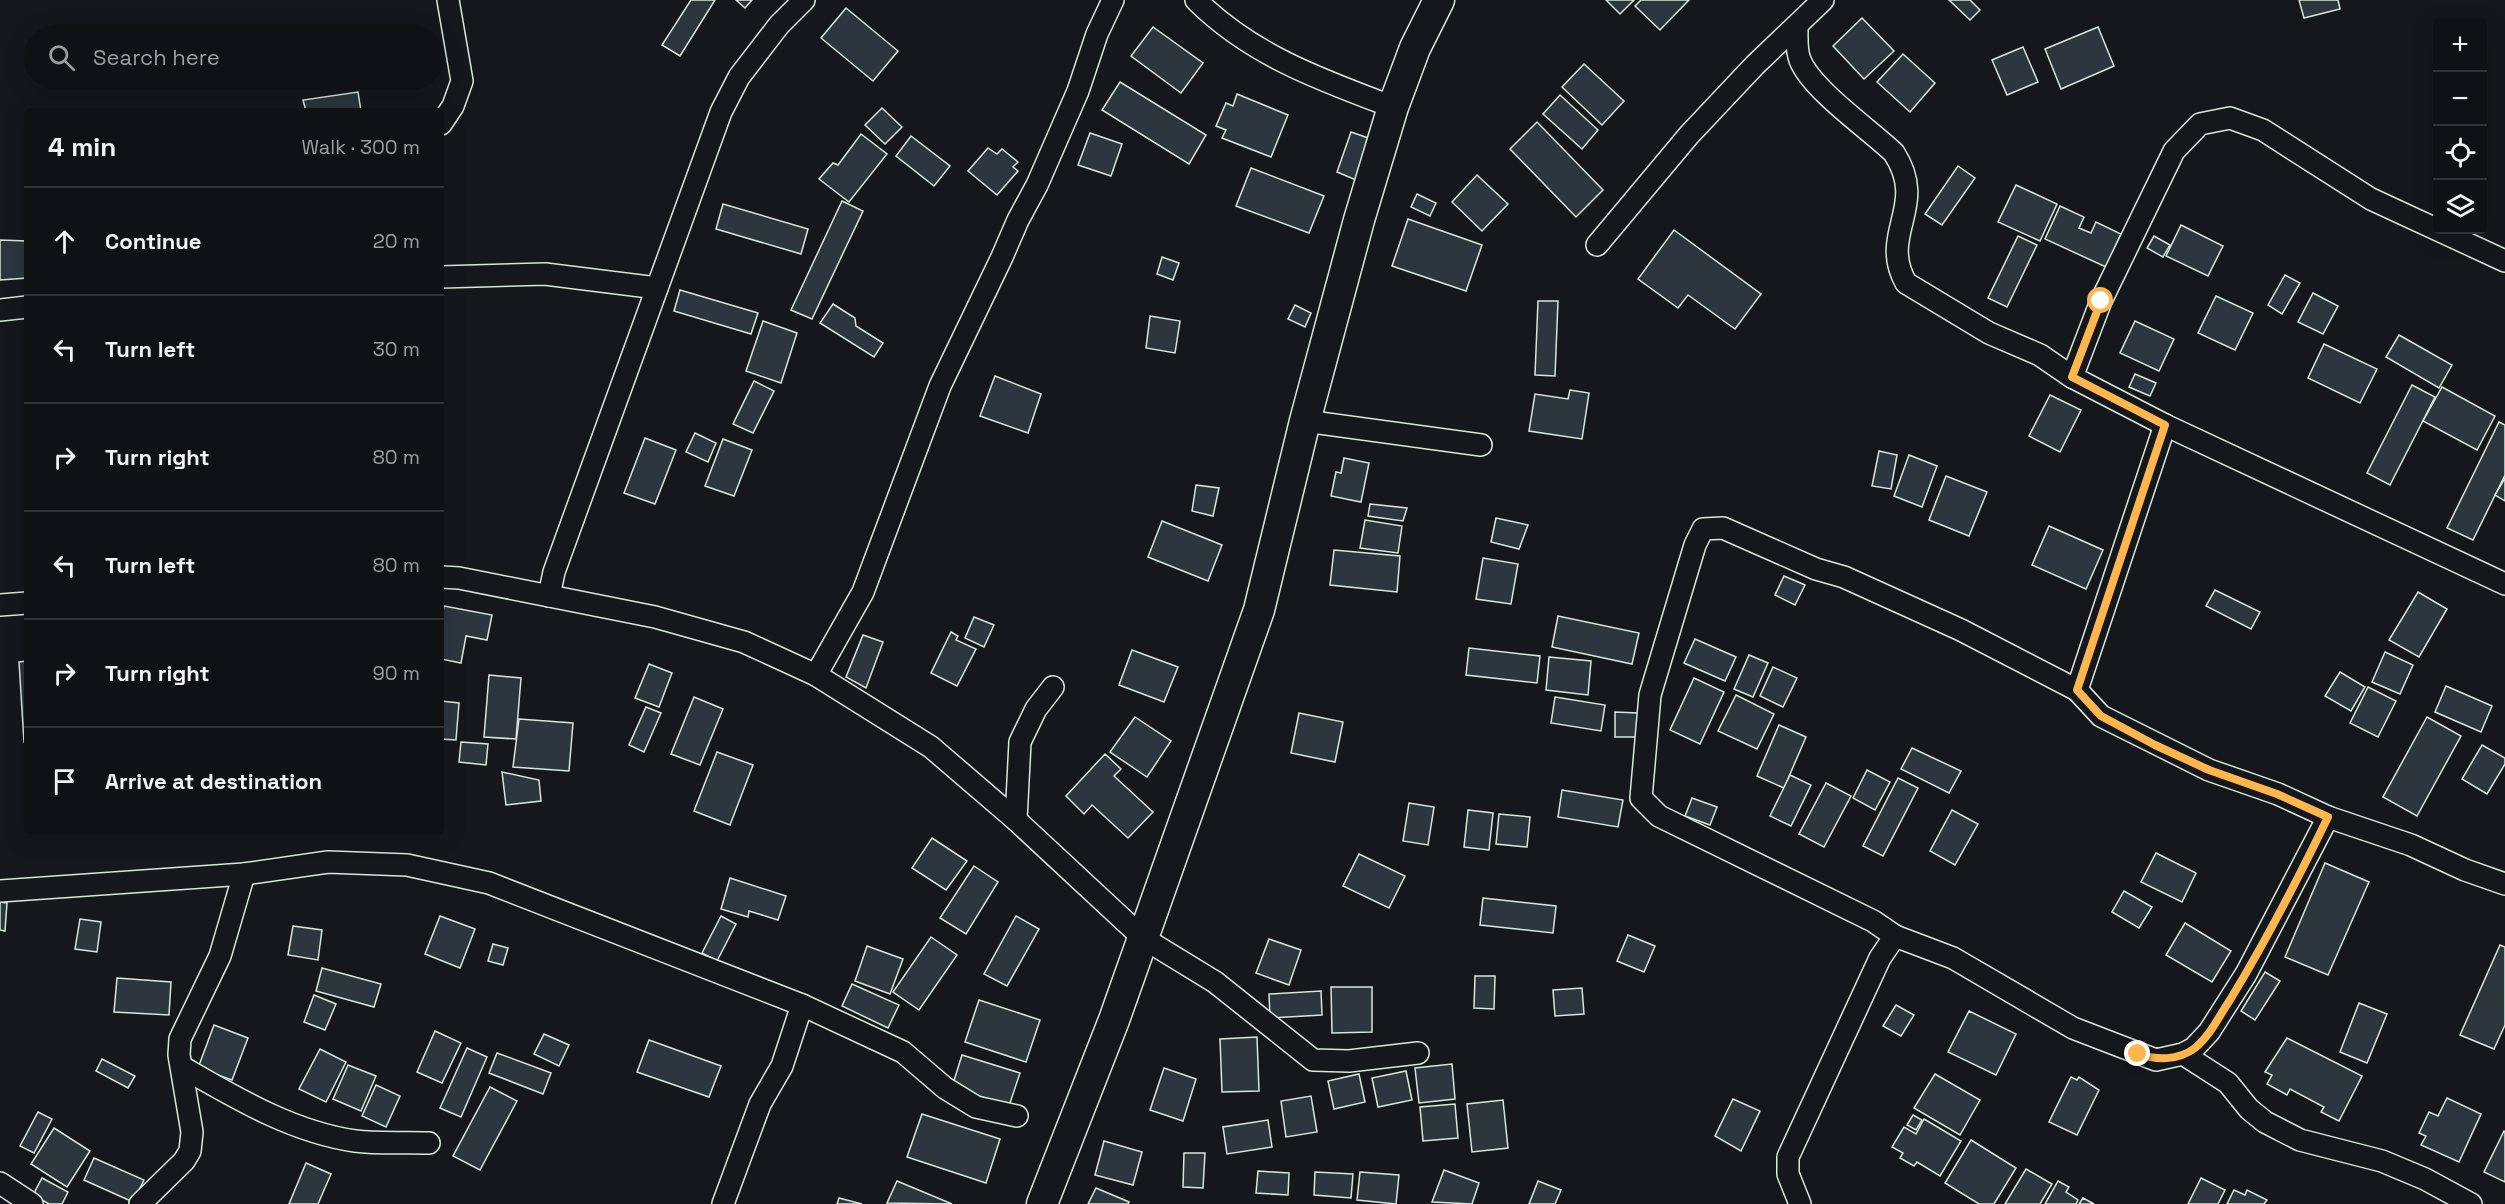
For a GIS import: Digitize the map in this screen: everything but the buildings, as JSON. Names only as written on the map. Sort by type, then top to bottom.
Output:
[{"type":"street","points":[[444,119],[453,106],[462,81],[448,0]]},
{"type":"street","points":[[549,597],[554,572],[721,112],[739,77],[779,25],[804,0]]},
{"type":"street","points":[[816,675],[864,592],[940,386],[1002,257],[1017,220],[1037,185],[1078,91],[1097,34],[1113,0]]},
{"type":"street","points":[[1196,0],[1218,22],[1262,52],[1297,70],[1393,107]]},
{"type":"street","points":[[1042,1204],[1143,938],[1259,610],[1305,421],[1393,107],[1415,48],[1439,0]]},
{"type":"street","points":[[1597,245],[1689,135],[1755,65],[1797,28],[1823,0]]},
{"type":"street","points":[[1797,28],[1798,56],[1806,71],[1824,91],[1894,153],[1902,165],[1908,187],[1896,255],[1899,271],[1905,283],[1989,333],[2040,355],[2072,377],[2165,425],[2505,584]]},
{"type":"street","points":[[2072,377],[2101,301],[2174,151],[2200,124],[2230,118],[2263,129],[2371,199],[2505,261]]},
{"type":"street","points":[[444,277],[545,274],[657,288]]},
{"type":"street","points":[[0,310],[24,307]]},
{"type":"street","points":[[1305,421],[1480,445]]},
{"type":"street","points":[[2077,690],[2165,425]]},
{"type":"street","points":[[2328,817],[2246,974],[2209,1032],[2194,1048],[2183,1054],[2156,1060],[2073,1028],[1953,958],[1895,936],[1873,921],[1659,816],[1641,798],[1650,695],[1695,545],[1702,529],[1723,528],[1816,569],[1844,577],[1961,630],[2077,690],[2101,716],[2209,770],[2277,794],[2328,817],[2411,845],[2465,870],[2505,884]]},
{"type":"street","points":[[444,578],[656,617],[744,642],[816,675],[931,747],[1016,820],[1143,938],[1215,982],[1312,1060],[1349,1061],[1418,1053]]},
{"type":"street","points":[[0,605],[24,603]]},
{"type":"street","points":[[1016,820],[1020,742],[1036,709],[1053,687]]},
{"type":"street","points":[[0,891],[244,874],[328,862],[396,864],[489,883],[802,1005],[903,1052],[945,1088],[976,1107],[1017,1116]]},
{"type":"street","points":[[140,1204],[184,1161],[190,1151],[192,1132],[180,1039],[219,956],[244,874]]},
{"type":"street","points":[[1800,1204],[1788,1174],[1788,1157],[1880,958],[1895,936]]},
{"type":"street","points":[[723,1204],[760,1104],[782,1066],[802,1005]]},
{"type":"street","points":[[2183,1054],[2228,1083],[2249,1109],[2265,1122],[2300,1140],[2382,1161],[2425,1179],[2471,1204]]},
{"type":"street","points":[[182,1067],[246,1103],[306,1129],[356,1141],[429,1143]]},
{"type":"street","points":[[0,1183],[32,1204]]},
{"type":"route","points":[[2101,301],[2072,377],[2165,425],[2077,690],[2101,716],[2155,745],[2209,770],[2277,794],[2328,817],[2306,864],[2246,974],[2209,1032],[2194,1048],[2183,1054],[2156,1060],[2138,1054]]}]
